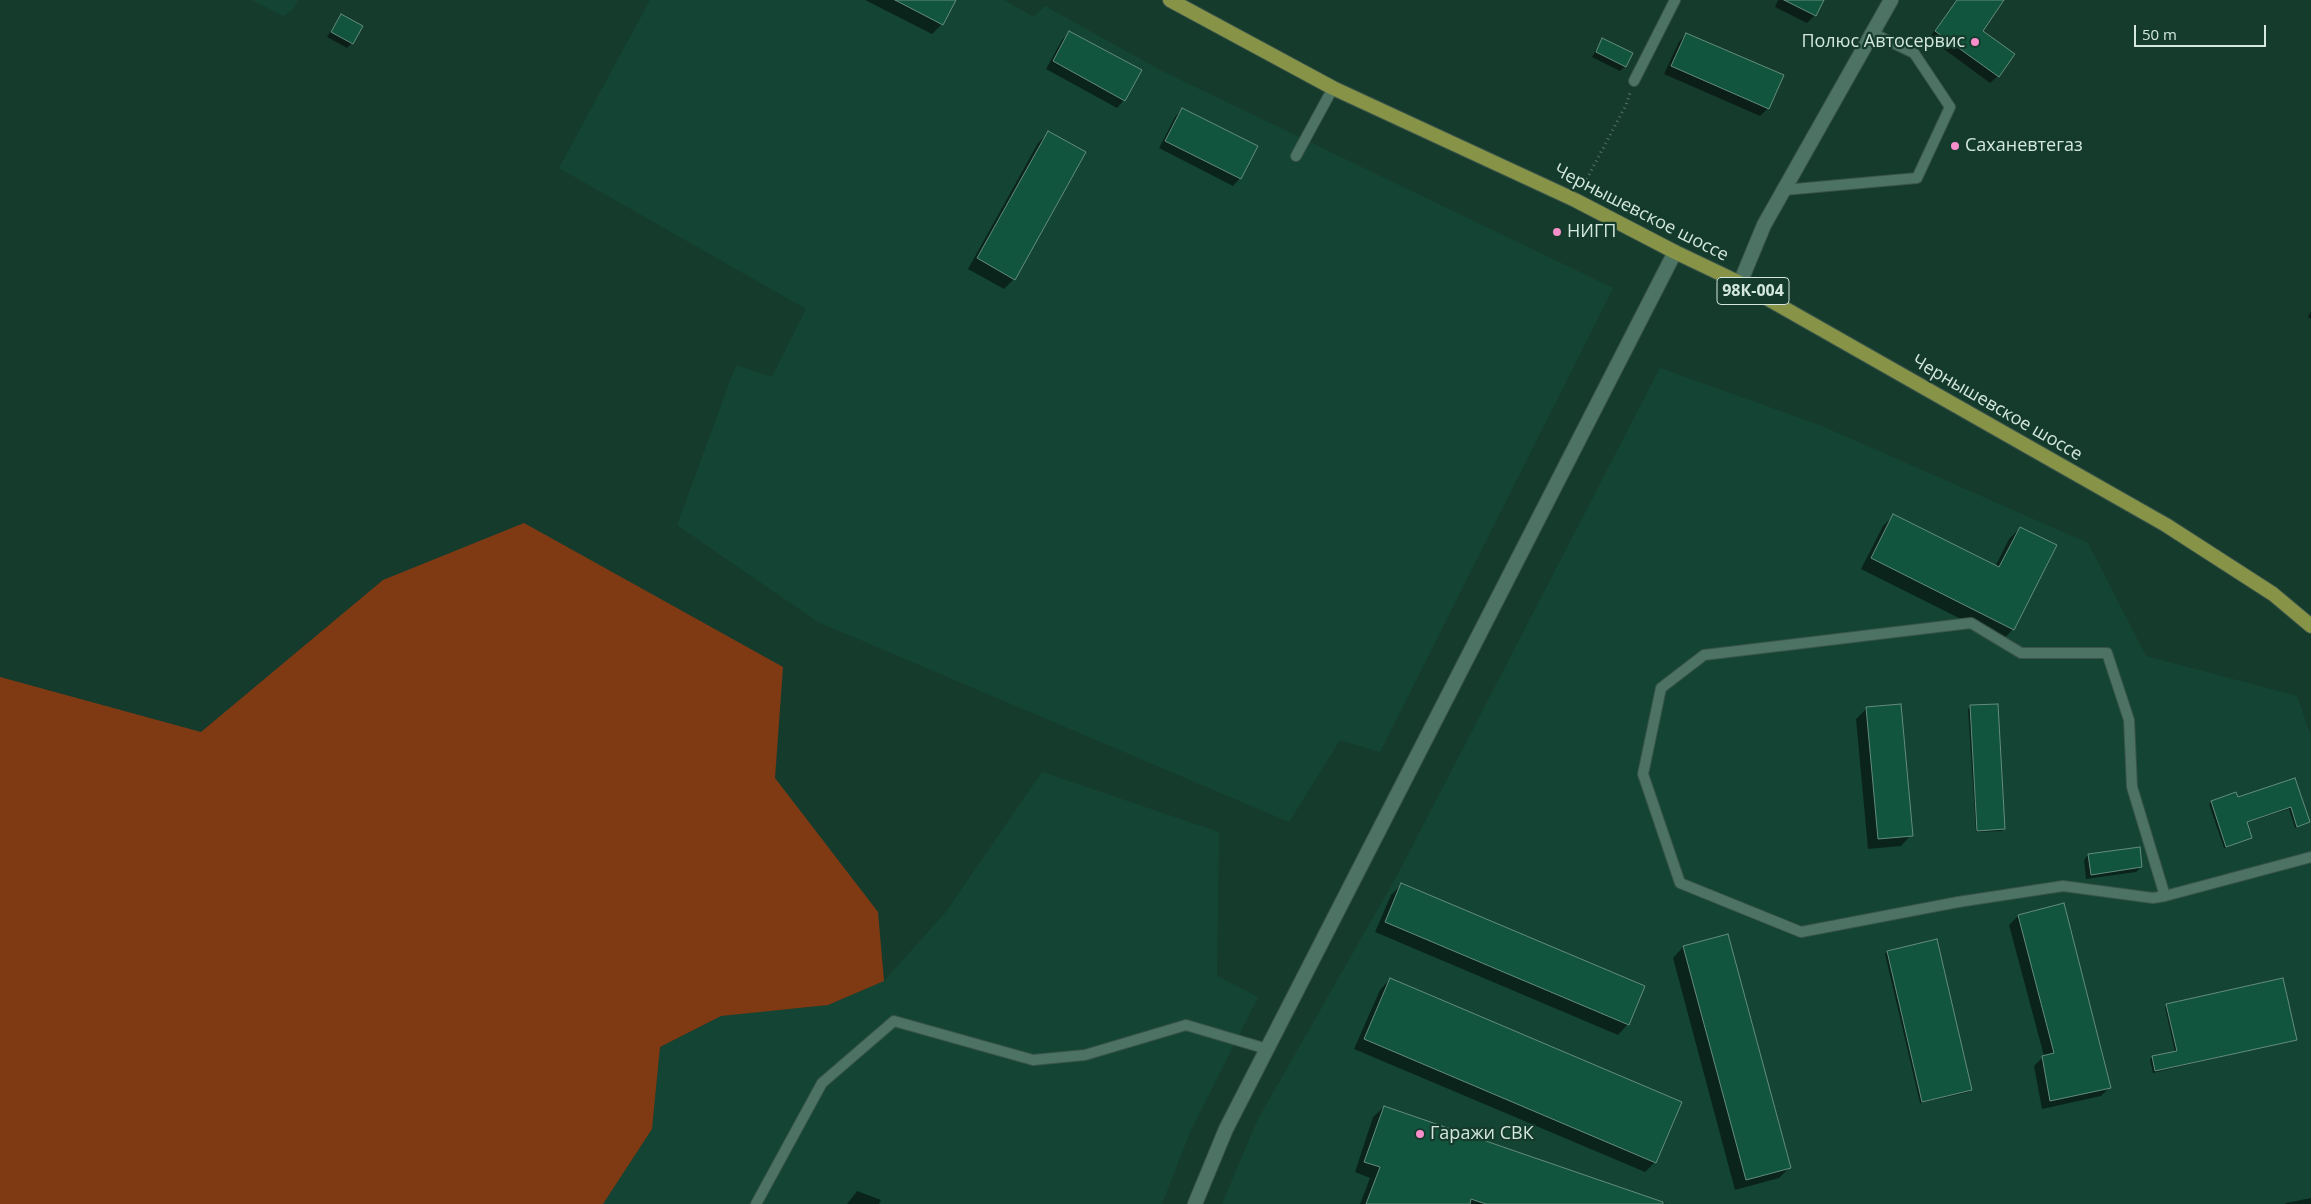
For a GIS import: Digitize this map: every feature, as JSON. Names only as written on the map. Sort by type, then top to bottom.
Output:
[{"type":"main road","name":"Чернышевское шоссе","points":[[1170,0],[1333,88],[1575,200],[1675,252],[1740,283],[2166,525],[2273,594],[2311,626]]},
{"type":"street","points":[[1740,283],[1764,225],[1891,0]]},
{"type":"street","points":[[1195,1204],[1226,1129],[1675,252]]},
{"type":"lane","points":[[1634,81],[1675,0]]},
{"type":"lane","points":[[1784,190],[1917,178],[1950,107],[1914,53],[1872,34]]},
{"type":"lane","points":[[1296,156],[1333,88]]},
{"type":"lane","points":[[2165,896],[2132,787],[2129,720],[2107,653],[2021,653],[1971,623],[1704,655],[1661,688],[1643,774],[1680,883],[1800,932],[1958,902],[2063,886],[2153,898],[2165,896],[2311,857]]},
{"type":"lane","points":[[756,1204],[822,1083],[894,1021],[1033,1060],[1085,1055],[1186,1025],[1267,1049]]},
{"type":"path","points":[[1575,200],[1626,105]]},
{"type":"shaded area","points":[[252,0],[298,0],[293,9],[283,16]]},
{"type":"shaded area","points":[[650,0],[1004,0],[1034,17],[1045,6],[1160,70],[1613,288],[1380,752],[1340,740],[1289,822],[818,622],[677,525],[736,365],[772,377],[806,309],[559,168]]},
{"type":"shaded area","points":[[1660,368],[1822,426],[2088,543],[2146,656],[2297,696],[2311,736],[2311,1204],[1222,1204],[1257,1121],[1399,872]]},
{"type":"shaded area","points":[[524,523],[783,667],[775,778],[878,912],[884,981],[828,1005],[721,1016],[660,1047],[652,1129],[603,1204],[0,1204],[0,677],[201,732],[383,580]]},
{"type":"shaded area","points":[[1042,772],[1219,832],[1217,976],[1258,997],[1190,1132],[1162,1204],[603,1204],[652,1129],[660,1047],[721,1016],[828,1005],[884,981],[946,912]]},
{"type":"building","points":[[895,0],[956,0],[943,25]]},
{"type":"building","points":[[1784,0],[1824,0],[1816,16]]},
{"type":"building","name":"Полюс Автосервис","points":[[1957,0],[2004,0],[1983,31],[2015,54],[1999,77],[1935,31]]},
{"type":"building","points":[[341,14],[363,26],[353,44],[331,32]]},
{"type":"building","points":[[1069,31],[1142,70],[1125,101],[1053,61]]},
{"type":"building","points":[[1686,33],[1784,75],[1769,109],[1671,66]]},
{"type":"building","points":[[1602,38],[1633,53],[1626,67],[1596,52]]},
{"type":"building","points":[[1182,108],[1258,146],[1241,179],[1165,141]]},
{"type":"building","points":[[1048,131],[1086,152],[1015,280],[977,258]]},
{"type":"building","points":[[1893,514],[1999,567],[2020,527],[2057,545],[2014,630],[1871,558]]},
{"type":"building","points":[[1901,704],[1913,836],[1878,839],[1866,707]]},
{"type":"building","points":[[1998,704],[2005,829],[1977,831],[1970,705]]},
{"type":"building","points":[[2295,778],[2310,822],[2297,827],[2291,807],[2247,822],[2252,838],[2226,847],[2211,801],[2236,792],[2238,797]]},
{"type":"building","points":[[2140,847],[2142,867],[2091,875],[2088,854]]},
{"type":"building","points":[[1401,883],[1645,986],[1629,1025],[1385,922]]},
{"type":"building","points":[[2064,903],[2111,1088],[2050,1101],[2042,1056],[2054,1053],[2018,915]]},
{"type":"building","points":[[1728,934],[1791,1168],[1746,1180],[1683,946]]},
{"type":"building","points":[[1937,939],[1972,1090],[1922,1102],[1887,951]]},
{"type":"building","points":[[1390,978],[1682,1102],[1656,1163],[1364,1039]]},
{"type":"building","points":[[2283,978],[2297,1040],[2155,1071],[2152,1056],[2177,1051],[2166,1004]]},
{"type":"building","name":"Гаражи СВК","points":[[1384,1106],[1663,1202],[1663,1204],[1486,1204],[1471,1199],[1470,1204],[1366,1204],[1380,1167],[1364,1162]]},
{"type":"place","name":"Полюс Автосервис","points":[[1975,42]]},
{"type":"place","name":"Саханевтегаз","points":[[1955,146]]},
{"type":"place","name":"НИГП","points":[[1557,232]]},
{"type":"place","name":"Гаражи СВК","points":[[1420,1134]]}]
